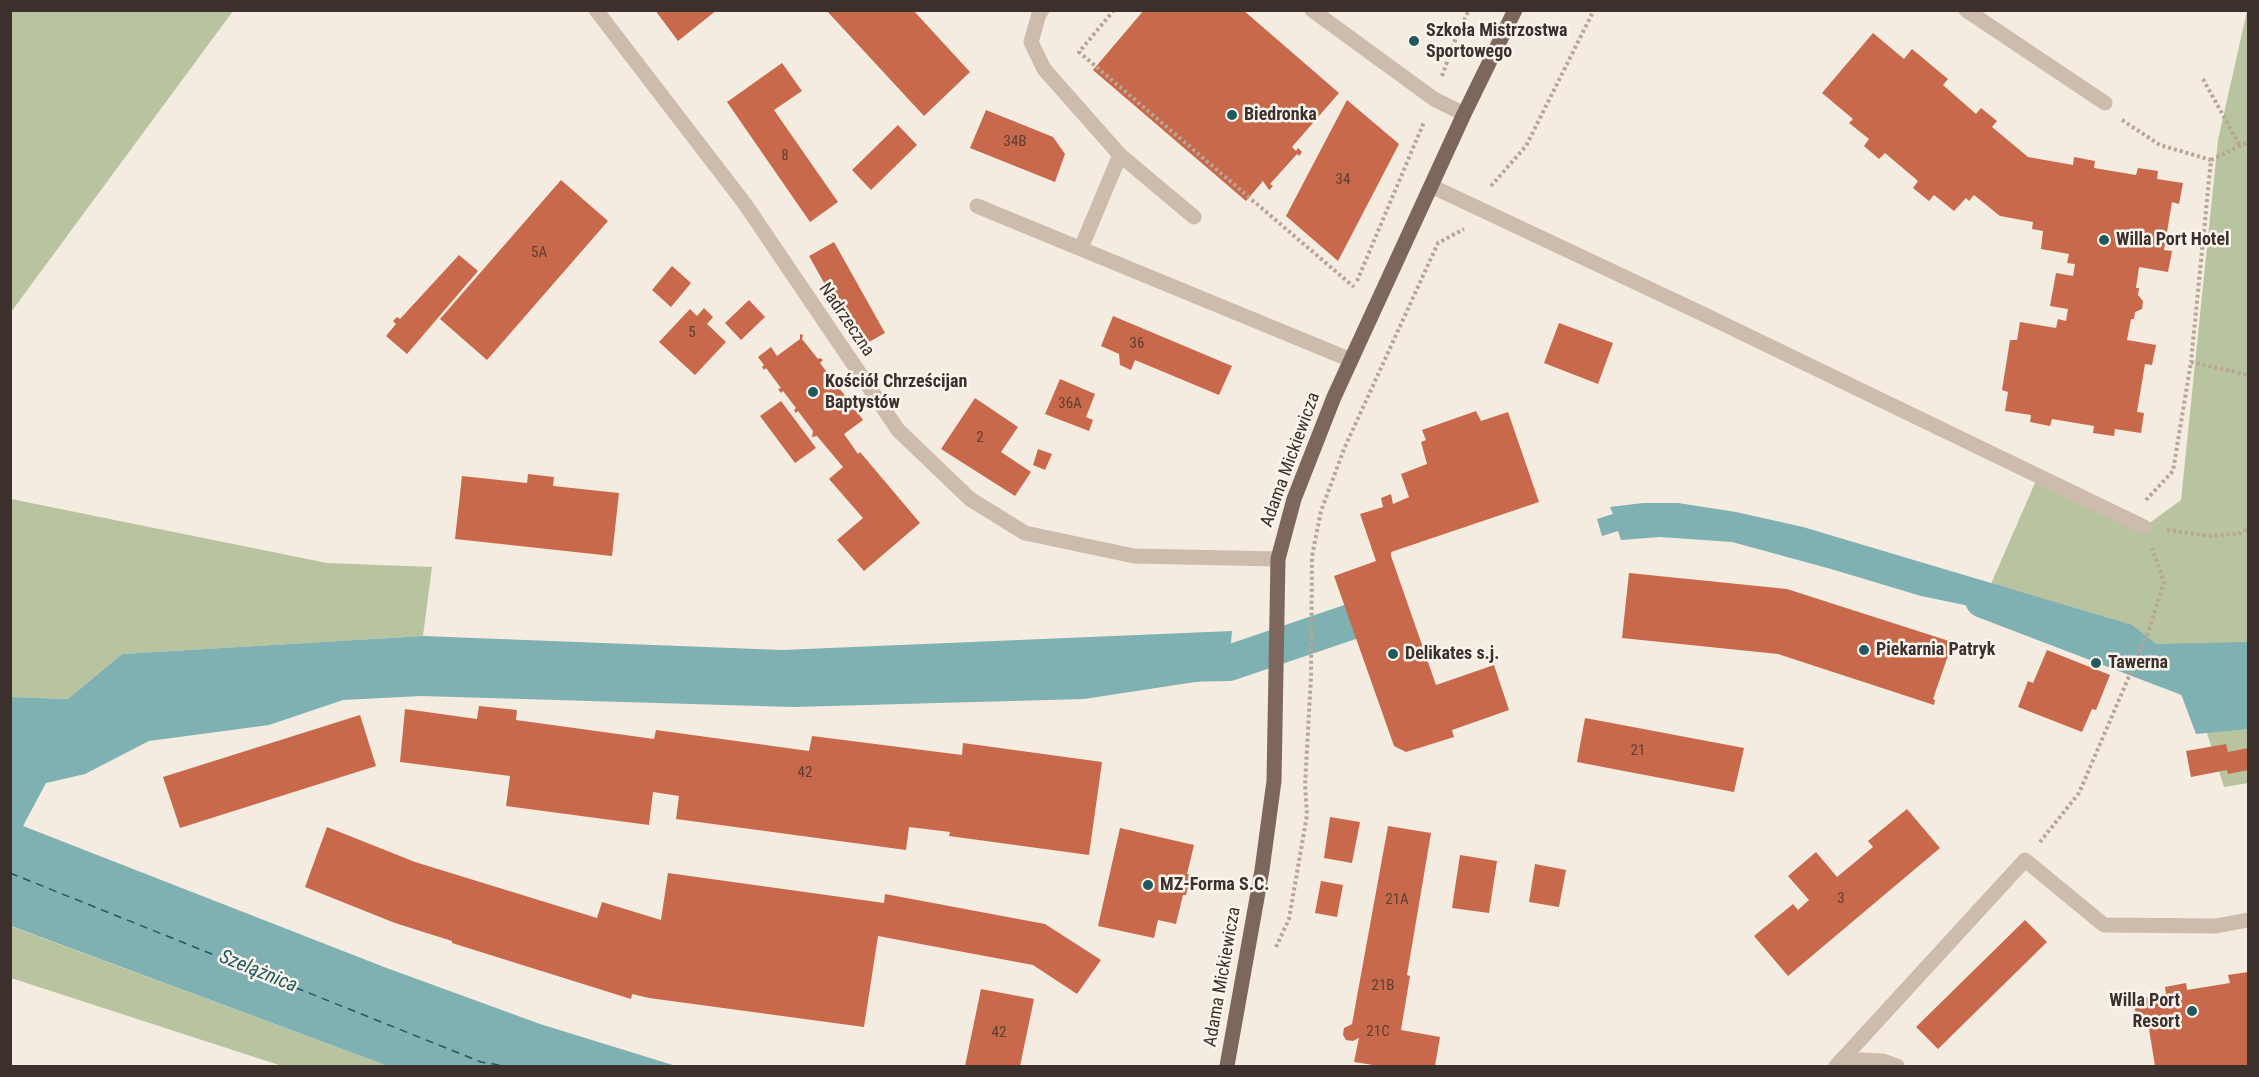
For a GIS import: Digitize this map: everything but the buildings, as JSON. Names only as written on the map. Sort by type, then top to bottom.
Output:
[{"type":"main road","name":"Adama Mickiewicza","points":[[1227,1066],[1262,870],[1274,781],[1275,620],[1278,559],[1301,478],[1351,360],[1464,114],[1515,10]]},
{"type":"street","name":"Nadrzeczna","points":[[596,10],[744,204],[898,430],[970,499],[1025,533],[1134,556],[1278,559]]},
{"type":"street","points":[[1042,10],[1031,42],[1044,69],[1120,155],[1194,217]]},
{"type":"street","points":[[1312,10],[1434,99],[1464,114]]},
{"type":"street","points":[[1966,10],[2105,103]]},
{"type":"street","points":[[1080,248],[1120,155]]},
{"type":"street","points":[[1431,186],[1673,299],[2144,527]]},
{"type":"street","points":[[977,206],[1351,360]]},
{"type":"street","points":[[1836,1066],[2025,861],[2104,925],[2216,926],[2248,920]]},
{"type":"street","points":[[1836,1066],[1862,1060],[1883,1061],[1897,1066]]},
{"type":"path","points":[[1114,10],[1079,52],[1354,287]]},
{"type":"path","points":[[1351,296],[1434,99],[1457,34],[1469,10]]},
{"type":"path","points":[[1491,186],[1526,146],[1594,10]]},
{"type":"path","points":[[2203,79],[2240,146]]},
{"type":"path","points":[[2105,103],[2122,121],[2160,146],[2211,160],[2248,142]]},
{"type":"path","points":[[2140,505],[2174,471],[2191,362],[2211,160]]},
{"type":"path","points":[[1311,677],[1312,556],[1322,512],[1344,449],[1438,243]]},
{"type":"path","points":[[2191,362],[2248,375]]},
{"type":"path","points":[[2025,861],[2079,793],[2149,630],[2164,582],[2144,527],[2211,536],[2238,534],[2248,529]]},
{"type":"green space","points":[[10,11],[233,11],[11,312]]},
{"type":"green space","points":[[2247,11],[2248,783],[2224,787],[2190,679],[1984,600],[2038,476],[2144,527],[2181,500],[2218,140]]},
{"type":"green space","points":[[11,499],[327,563],[432,567],[423,636],[122,654],[68,699],[11,697]]},
{"type":"green space","points":[[10,926],[388,1066],[282,1066],[11,978]]},
{"type":"water","points":[[1643,503],[1678,503],[1736,512],[1803,527],[2132,625],[2156,644],[2248,642],[2248,729],[2196,734],[2181,694],[2147,674],[2152,656],[2049,618],[2018,616],[1921,596],[1732,542],[1660,537],[1621,540],[1618,531],[1602,536],[1597,519],[1613,514],[1610,507]]},
{"type":"water","name":"Szelążnica","points":[[1232,631],[1228,677],[1084,699],[793,707],[421,696],[343,700],[269,725],[149,741],[85,774],[46,783],[23,826],[384,967],[540,1024],[676,1066],[388,1066],[11,926],[11,697],[68,699],[122,654],[423,636],[782,650]]},
{"type":"waterway","points":[[1983,600],[2190,679],[2248,686]]},
{"type":"waterway","points":[[1180,664],[1229,663],[1350,622]]},
{"type":"ferry route","points":[[10,873],[481,1062],[506,1066]]},
{"type":"place","name":"Szkoła Mistrzostwa Sportowego","points":[[1414,41]]},
{"type":"place","name":"Biedronka","points":[[1232,115]]},
{"type":"place","name":"Willa Port Hotel","points":[[2104,240]]},
{"type":"place","name":"Kościół Chrześcijan Baptystów","points":[[813,392]]},
{"type":"place","name":"Piekarnia Patryk","points":[[1864,650]]},
{"type":"place","name":"Delikates s.j.","points":[[1393,654]]},
{"type":"place","name":"Tawerna","points":[[2096,663]]},
{"type":"place","name":"MZ-Forma S.C.","points":[[1148,885]]},
{"type":"place","name":"Willa Port Resort","points":[[2192,1011]]}]
